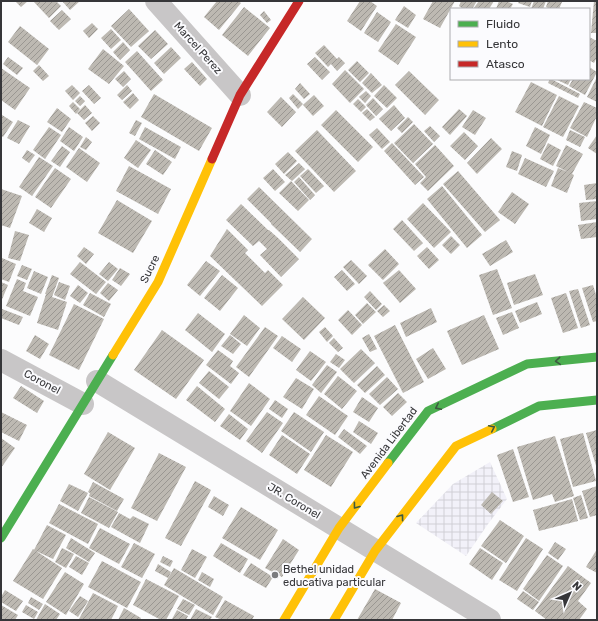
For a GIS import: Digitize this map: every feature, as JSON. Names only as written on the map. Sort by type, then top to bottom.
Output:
[{"type":"street","name":"Marcel Perez","points":[[156,1],[240,95]]},
{"type":"street","name":"Sucre","points":[[1,538],[158,282],[240,95],[299,1]]},
{"type":"street","name":"Avenida Libertad","points":[[284,620],[338,528],[428,411],[527,364],[597,357]]},
{"type":"street","name":"Coronel","points":[[1,360],[83,404]]},
{"type":"street","name":"JR. Coronel","points":[[97,381],[490,620]]},
{"type":"street","points":[[334,620],[376,551],[456,446],[539,406],[597,400]]},
{"type":"shaded area","points":[[490,462],[507,499],[466,556],[416,523],[453,484]]},
{"type":"building","points":[[15,1],[28,1],[21,7]]},
{"type":"building","points":[[33,1],[56,1],[61,6],[49,18]]},
{"type":"building","points":[[62,1],[80,1],[70,10]]},
{"type":"building","points":[[217,1],[238,1],[241,3],[219,30],[204,17]]},
{"type":"building","points":[[360,1],[370,1],[377,6],[361,31],[347,21]]},
{"type":"building","points":[[433,1],[455,1],[440,28],[423,19]]},
{"type":"building","points":[[461,1],[477,1],[473,8],[462,8],[459,6]]},
{"type":"building","points":[[479,1],[494,1],[490,8],[474,8]]},
{"type":"building","points":[[499,1],[506,1],[513,4],[511,8],[496,8]]},
{"type":"building","points":[[519,1],[532,1],[530,7],[518,3]]},
{"type":"building","points":[[534,1],[546,1],[543,8],[531,8]]},
{"type":"building","points":[[548,1],[562,2],[559,8],[546,7]]},
{"type":"building","points":[[594,1],[597,1],[597,33],[591,33]]},
{"type":"building","points":[[404,6],[416,15],[408,28],[395,20]]},
{"type":"building","points":[[244,7],[270,28],[248,56],[222,35]]},
{"type":"building","points":[[129,9],[149,31],[131,47],[111,26]]},
{"type":"building","points":[[62,10],[71,19],[59,30],[50,21]]},
{"type":"building","points":[[264,11],[271,20],[267,23],[260,15]]},
{"type":"building","points":[[377,12],[391,22],[378,42],[364,33]]},
{"type":"building","points":[[92,23],[98,29],[89,38],[83,31]]},
{"type":"building","points":[[396,24],[416,37],[398,65],[378,51]]},
{"type":"building","points":[[20,26],[49,49],[37,65],[8,42]]},
{"type":"building","points":[[111,29],[121,40],[111,49],[101,38]]},
{"type":"building","points":[[155,30],[168,44],[151,59],[138,46]]},
{"type":"building","points":[[590,38],[597,41],[597,57],[594,63],[590,61]]},
{"type":"building","points":[[123,42],[130,50],[120,60],[113,52]]},
{"type":"building","points":[[324,45],[337,59],[339,57],[345,63],[337,71],[331,64],[328,67],[315,53]]},
{"type":"building","points":[[171,47],[181,58],[164,74],[154,63]]},
{"type":"building","points":[[103,49],[124,66],[109,84],[88,69]]},
{"type":"building","points":[[137,51],[163,80],[151,91],[125,62]]},
{"type":"building","points":[[8,57],[23,68],[17,75],[3,64]]},
{"type":"building","points":[[315,57],[330,72],[322,80],[307,64]]},
{"type":"building","points":[[357,61],[369,73],[360,82],[348,70]]},
{"type":"building","points":[[192,62],[207,79],[200,86],[184,69]]},
{"type":"building","points":[[39,65],[49,76],[43,81],[33,71]]},
{"type":"building","points":[[1,68],[30,88],[15,110],[1,100]]},
{"type":"building","points":[[590,68],[597,72],[585,95],[569,86],[572,80],[590,80]]},
{"type":"building","points":[[345,70],[364,89],[350,103],[332,84]]},
{"type":"building","points":[[124,71],[131,79],[123,87],[115,79]]},
{"type":"building","points":[[409,71],[439,100],[425,115],[395,85]]},
{"type":"building","points":[[371,73],[382,85],[372,93],[362,83]]},
{"type":"building","points":[[597,77],[597,102],[587,97]]},
{"type":"building","points":[[550,80],[553,80],[580,94],[578,98],[548,83]]},
{"type":"building","points":[[557,80],[570,80],[568,85]]},
{"type":"building","points":[[531,82],[557,95],[542,126],[515,112]]},
{"type":"building","points":[[300,83],[310,94],[304,99],[295,89]]},
{"type":"building","points":[[72,85],[80,93],[73,100],[65,91]]},
{"type":"building","points":[[89,85],[101,98],[94,104],[82,91]]},
{"type":"building","points":[[127,85],[132,91],[122,100],[117,95]]},
{"type":"building","points":[[384,85],[397,98],[387,108],[374,96]]},
{"type":"building","points":[[366,91],[371,96],[365,103],[359,97]]},
{"type":"building","points":[[133,93],[139,100],[130,109],[123,102]]},
{"type":"building","points":[[154,94],[212,128],[199,151],[141,117]]},
{"type":"building","points":[[293,94],[303,104],[298,109],[289,98]]},
{"type":"building","points":[[314,95],[324,106],[313,116],[303,105]]},
{"type":"building","points":[[80,96],[85,101],[80,106],[75,101]]},
{"type":"building","points":[[559,96],[579,106],[563,137],[543,127]]},
{"type":"building","points":[[281,97],[296,112],[282,127],[267,112]]},
{"type":"building","points":[[373,98],[383,109],[376,116],[366,105]]},
{"type":"building","points":[[358,99],[366,107],[361,112],[353,104]]},
{"type":"building","points":[[73,102],[80,109],[76,114],[69,106]]},
{"type":"building","points":[[584,102],[597,108],[597,116],[587,137],[570,128]]},
{"type":"building","points":[[85,105],[92,113],[84,120],[77,113]]},
{"type":"building","points":[[394,105],[405,118],[391,131],[379,119]]},
{"type":"building","points":[[57,108],[71,119],[62,132],[47,122]]},
{"type":"building","points":[[367,109],[375,117],[370,121],[362,113]]},
{"type":"building","points":[[459,109],[467,116],[450,135],[442,127]]},
{"type":"building","points":[[336,110],[373,147],[358,162],[321,125]]},
{"type":"building","points":[[473,110],[486,118],[475,135],[462,127]]},
{"type":"building","points":[[2,115],[13,122],[3,137],[1,136]]},
{"type":"building","points":[[93,116],[100,123],[92,131],[85,123]]},
{"type":"building","points":[[408,117],[413,122],[402,133],[397,128]]},
{"type":"building","points":[[18,120],[30,126],[19,144],[7,138]]},
{"type":"building","points":[[136,120],[142,123],[135,136],[129,133]]},
{"type":"building","points":[[414,124],[433,144],[413,163],[394,143]]},
{"type":"building","points":[[430,126],[440,136],[434,142],[424,131]]},
{"type":"building","points":[[49,127],[61,135],[45,159],[33,150]]},
{"type":"building","points":[[69,127],[83,137],[74,151],[60,141]]},
{"type":"building","points":[[145,127],[181,147],[175,159],[139,139]]},
{"type":"building","points":[[535,127],[550,135],[541,154],[526,146]]},
{"type":"building","points":[[377,128],[390,142],[382,149],[369,135]]},
{"type":"building","points":[[317,130],[356,171],[334,192],[295,151]]},
{"type":"building","points":[[570,130],[585,137],[580,147],[566,140]]},
{"type":"building","points":[[464,132],[478,146],[465,160],[450,146]]},
{"type":"building","points":[[597,135],[597,154],[588,148]]},
{"type":"building","points":[[86,137],[92,142],[86,150],[80,147]]},
{"type":"building","points":[[491,138],[502,149],[477,174],[467,163]]},
{"type":"building","points":[[136,140],[151,150],[138,168],[124,158]]},
{"type":"building","points":[[392,143],[424,177],[415,185],[384,151]]},
{"type":"building","points":[[548,143],[561,150],[553,166],[540,159]]},
{"type":"building","points":[[435,145],[454,166],[428,191],[420,183],[426,177],[415,164]]},
{"type":"building","points":[[566,145],[583,154],[572,174],[574,175],[567,193],[551,186],[558,168],[568,172],[556,166]]},
{"type":"building","points":[[62,146],[70,152],[60,167],[51,161]]},
{"type":"building","points":[[79,148],[100,163],[87,182],[66,167]]},
{"type":"building","points":[[27,150],[35,155],[29,163],[22,158]]},
{"type":"building","points":[[155,150],[172,162],[163,175],[146,164]]},
{"type":"building","points":[[512,151],[522,155],[517,171],[506,167]]},
{"type":"building","points":[[288,152],[297,161],[284,174],[275,164]]},
{"type":"building","points":[[39,157],[53,166],[32,196],[19,187]]},
{"type":"building","points":[[525,158],[554,171],[546,187],[518,174]]},
{"type":"building","points":[[299,163],[305,169],[292,181],[285,175]]},
{"type":"building","points":[[129,166],[171,189],[158,214],[116,191]]},
{"type":"building","points":[[55,168],[71,179],[51,208],[35,197]]},
{"type":"building","points":[[273,169],[285,182],[275,191],[263,178]]},
{"type":"building","points":[[308,169],[324,186],[316,193],[300,176]]},
{"type":"building","points":[[458,171],[500,220],[485,232],[443,184]]},
{"type":"building","points":[[299,177],[315,195],[310,200],[294,182]]},
{"type":"building","points":[[291,181],[309,200],[298,211],[279,193]]},
{"type":"building","points":[[597,183],[597,199],[586,200],[584,185]]},
{"type":"building","points":[[442,186],[482,235],[467,248],[427,199]]},
{"type":"building","points":[[259,187],[312,239],[300,252],[247,199]]},
{"type":"building","points":[[1,189],[22,196],[10,228],[1,225]]},
{"type":"building","points":[[512,192],[529,204],[515,224],[498,212]]},
{"type":"building","points":[[117,200],[152,221],[133,253],[98,233]]},
{"type":"building","points":[[597,201],[597,219],[581,221],[579,203]]},
{"type":"building","points":[[423,203],[451,232],[434,248],[407,219]]},
{"type":"building","points":[[241,204],[299,259],[281,277],[260,255],[267,249],[259,241],[253,246],[226,220]]},
{"type":"building","points":[[37,209],[52,218],[44,232],[29,223]]},
{"type":"building","points":[[402,220],[423,243],[414,251],[393,229]]},
{"type":"building","points":[[597,222],[597,237],[581,239],[578,225]]},
{"type":"building","points":[[227,229],[248,250],[245,253],[265,273],[268,270],[283,285],[262,306],[210,256]]},
{"type":"building","points":[[15,231],[29,235],[20,261],[8,258]]},
{"type":"building","points":[[451,236],[460,245],[451,254],[442,245]]},
{"type":"building","points":[[506,240],[513,252],[490,266],[482,254]]},
{"type":"building","points":[[84,247],[94,254],[86,264],[77,256]]},
{"type":"building","points":[[427,247],[439,260],[429,269],[417,256]]},
{"type":"building","points":[[385,249],[399,264],[383,280],[368,265]]},
{"type":"building","points":[[2,258],[16,264],[9,282],[1,279]]},
{"type":"building","points":[[351,260],[367,276],[359,284],[343,267]]},
{"type":"building","points":[[206,261],[220,271],[200,296],[187,285]]},
{"type":"building","points":[[80,262],[106,282],[96,294],[70,274]]},
{"type":"building","points":[[109,262],[118,269],[108,281],[99,274]]},
{"type":"building","points":[[22,265],[32,269],[27,280],[17,276]]},
{"type":"building","points":[[120,268],[130,274],[121,286],[112,280]]},
{"type":"building","points":[[497,269],[512,308],[493,315],[479,275]]},
{"type":"building","points":[[342,270],[355,284],[347,291],[334,277]]},
{"type":"building","points":[[399,270],[416,289],[400,303],[383,283]]},
{"type":"building","points":[[34,271],[48,277],[41,294],[27,288]]},
{"type":"building","points":[[535,274],[543,295],[514,305],[507,283]]},
{"type":"building","points":[[52,275],[59,278],[52,297],[67,302],[58,330],[37,323]]},
{"type":"building","points":[[222,275],[238,288],[220,311],[204,298]]},
{"type":"building","points":[[17,279],[26,283],[23,291],[38,297],[30,316],[6,306]]},
{"type":"building","points":[[1,282],[8,285],[1,302]]},
{"type":"building","points":[[59,282],[70,286],[65,300],[54,295]]},
{"type":"building","points":[[108,283],[118,290],[109,301],[100,293]]},
{"type":"building","points":[[78,285],[88,293],[80,303],[70,296]]},
{"type":"building","points":[[593,285],[597,298],[597,321],[593,322],[582,288]]},
{"type":"building","points":[[578,289],[590,325],[581,328],[569,291]]},
{"type":"building","points":[[370,291],[382,304],[376,310],[364,297]]},
{"type":"building","points":[[90,293],[111,304],[104,317],[83,305]]},
{"type":"building","points":[[566,293],[578,328],[563,333],[551,298]]},
{"type":"building","points":[[303,297],[325,318],[304,340],[282,319]]},
{"type":"building","points":[[537,302],[542,314],[520,323],[515,311]]},
{"type":"building","points":[[367,303],[376,312],[363,324],[355,315]]},
{"type":"building","points":[[74,304],[104,319],[79,370],[49,355]]},
{"type":"building","points":[[384,305],[390,311],[383,317],[377,311]]},
{"type":"building","points":[[431,308],[437,322],[406,337],[400,323]]},
{"type":"building","points":[[2,309],[23,317],[19,325],[1,318]]},
{"type":"building","points":[[348,310],[362,325],[352,335],[338,320]]},
{"type":"building","points":[[512,312],[519,328],[503,335],[496,318]]},
{"type":"building","points":[[198,313],[225,334],[212,352],[185,330]]},
{"type":"building","points":[[244,315],[260,328],[247,346],[230,334]]},
{"type":"building","points":[[484,315],[499,349],[462,365],[447,331]]},
{"type":"building","points":[[395,325],[424,382],[403,393],[374,336]]},
{"type":"building","points":[[265,327],[278,336],[249,377],[236,367]]},
{"type":"building","points":[[325,327],[333,336],[327,342],[319,332]]},
{"type":"building","points":[[162,330],[204,360],[176,399],[134,370]]},
{"type":"building","points":[[369,334],[377,349],[370,352],[362,338]]},
{"type":"building","points":[[35,335],[49,344],[40,359],[26,351]]},
{"type":"building","points":[[230,335],[241,344],[233,354],[221,346]]},
{"type":"building","points":[[282,336],[301,349],[292,362],[273,348]]},
{"type":"building","points":[[334,338],[343,348],[338,352],[329,343]]},
{"type":"building","points":[[433,348],[446,369],[428,379],[416,359]]},
{"type":"building","points":[[361,349],[375,363],[354,383],[340,369]]},
{"type":"building","points":[[218,350],[233,361],[230,366],[239,373],[231,384],[206,365]]},
{"type":"building","points":[[310,351],[326,362],[311,381],[296,370]]},
{"type":"building","points":[[336,354],[345,360],[339,368],[330,362]]},
{"type":"building","points":[[327,365],[337,372],[321,393],[312,385]]},
{"type":"building","points":[[377,366],[385,375],[365,393],[357,385]]},
{"type":"building","points":[[209,371],[229,387],[219,399],[199,383]]},
{"type":"building","points":[[338,376],[357,391],[342,409],[324,394]]},
{"type":"building","points":[[387,377],[398,389],[380,405],[369,394]]},
{"type":"building","points":[[296,378],[314,389],[302,409],[283,397]]},
{"type":"building","points":[[249,383],[270,399],[251,426],[230,411]]},
{"type":"building","points":[[21,386],[44,401],[37,413],[13,398]]},
{"type":"building","points":[[197,386],[225,409],[215,422],[186,400]]},
{"type":"building","points":[[398,393],[407,402],[392,416],[383,407]]},
{"type":"building","points":[[319,396],[348,416],[335,435],[306,415]]},
{"type":"building","points":[[362,397],[378,408],[369,422],[353,412]]},
{"type":"building","points":[[275,400],[288,409],[282,418],[269,409]]},
{"type":"building","points":[[1,412],[27,425],[19,441],[1,432]]},
{"type":"building","points":[[267,412],[283,423],[262,453],[246,441]]},
{"type":"building","points":[[294,412],[324,432],[311,452],[281,431]]},
{"type":"building","points":[[229,414],[248,429],[240,440],[220,426]]},
{"type":"building","points":[[359,421],[378,433],[371,444],[353,432]]},
{"type":"building","points":[[344,429],[367,446],[360,454],[338,437]]},
{"type":"building","points":[[597,430],[597,469],[586,433]]},
{"type":"building","points":[[108,432],[135,448],[110,490],[84,474]]},
{"type":"building","points":[[583,433],[596,481],[573,487],[560,439]]},
{"type":"building","points":[[282,435],[310,454],[297,474],[269,455]]},
{"type":"building","points":[[326,435],[353,452],[331,487],[304,470]]},
{"type":"building","points":[[555,436],[574,496],[555,502],[552,494],[533,500],[517,447]]},
{"type":"building","points":[[1,438],[15,448],[1,468]]},
{"type":"building","points":[[513,449],[529,497],[513,502],[497,455]]},
{"type":"building","points":[[159,453],[186,467],[157,521],[131,508]]},
{"type":"building","points":[[195,481],[211,490],[181,546],[165,538]]},
{"type":"building","points":[[93,482],[124,499],[117,511],[89,496],[90,493],[88,492]]},
{"type":"building","points":[[69,484],[88,493],[78,511],[60,501]]},
{"type":"building","points":[[597,486],[597,515],[590,517],[582,491]]},
{"type":"building","points":[[492,492],[503,501],[491,514],[481,505]]},
{"type":"building","points":[[581,495],[588,518],[580,520],[573,498]]},
{"type":"building","points":[[214,496],[229,505],[223,516],[208,507]]},
{"type":"building","points":[[89,497],[118,512],[109,528],[81,513]]},
{"type":"building","points":[[572,499],[578,521],[539,531],[533,510]]},
{"type":"building","points":[[59,504],[98,524],[88,544],[49,523]]},
{"type":"building","points":[[241,507],[278,530],[260,560],[222,538]]},
{"type":"building","points":[[119,513],[130,519],[133,516],[149,524],[140,543],[111,527]]},
{"type":"building","points":[[500,520],[524,536],[506,563],[481,546]]},
{"type":"building","points":[[47,525],[66,535],[53,559],[34,550]]},
{"type":"building","points":[[100,528],[130,544],[119,564],[89,548]]},
{"type":"building","points":[[71,538],[95,553],[89,562],[66,548]]},
{"type":"building","points":[[526,538],[543,549],[517,591],[499,580]]},
{"type":"building","points":[[283,539],[299,550],[282,577],[265,568]]},
{"type":"building","points":[[555,542],[566,549],[558,560],[548,553]]},
{"type":"building","points":[[134,543],[155,554],[142,578],[121,567]]},
{"type":"building","points":[[221,543],[248,559],[240,573],[213,556]]},
{"type":"building","points":[[62,548],[74,554],[66,568],[55,562]]},
{"type":"building","points":[[480,548],[503,563],[492,580],[469,564]]},
{"type":"building","points":[[33,549],[62,568],[43,599],[13,581]]},
{"type":"building","points":[[192,549],[207,557],[195,578],[181,570]]},
{"type":"building","points":[[597,549],[597,573],[586,567]]},
{"type":"building","points":[[547,555],[563,566],[539,601],[523,589]]},
{"type":"building","points":[[76,556],[89,563],[82,575],[69,567]]},
{"type":"building","points":[[163,556],[173,561],[170,567],[160,562]]},
{"type":"building","points":[[102,561],[141,582],[127,608],[88,587]]},
{"type":"building","points":[[251,563],[273,577],[266,588],[243,575]]},
{"type":"building","points":[[158,564],[171,572],[168,578],[155,571]]},
{"type":"building","points":[[568,566],[591,583],[578,601],[587,609],[579,620],[547,620],[535,611]]},
{"type":"building","points":[[174,568],[223,597],[213,615],[164,585]]},
{"type":"building","points":[[65,572],[84,584],[66,615],[46,602]]},
{"type":"building","points":[[202,572],[214,579],[210,587],[198,580]]},
{"type":"building","points":[[146,579],[179,596],[166,620],[161,620],[133,605]]},
{"type":"building","points":[[375,589],[401,603],[392,620],[357,620]]},
{"type":"building","points":[[5,590],[23,601],[16,611],[1,602],[1,597]]},
{"type":"building","points":[[523,591],[539,602],[533,610],[517,599]]},
{"type":"building","points":[[93,593],[118,606],[111,620],[79,619]]},
{"type":"building","points":[[80,596],[88,601],[78,617],[69,611]]},
{"type":"building","points":[[31,597],[43,604],[39,610],[28,603]]},
{"type":"building","points":[[183,599],[195,605],[189,615],[177,609]]},
{"type":"building","points":[[225,600],[254,616],[252,620],[222,620],[215,617]]},
{"type":"building","points":[[45,604],[60,614],[56,620],[36,620]]},
{"type":"building","points":[[1,605],[18,615],[15,620],[1,620]]},
{"type":"building","points":[[26,605],[38,612],[34,619],[22,612]]},
{"type":"building","points":[[124,608],[141,618],[140,620],[118,620]]},
{"type":"building","points":[[196,609],[212,617],[210,620],[190,620]]},
{"type":"building","points":[[177,610],[188,616],[186,620],[172,619]]},
{"type":"traffic: fast","points":[[1,538],[113,355]]},
{"type":"traffic: fast","points":[[388,463],[428,411],[527,364],[597,357]]},
{"type":"traffic: fast","points":[[492,429],[539,406],[597,400]]},
{"type":"traffic: slow","points":[[113,355],[158,282],[212,159]]},
{"type":"traffic: slow","points":[[334,620],[375,551],[456,446],[492,429]]},
{"type":"traffic: slow","points":[[284,620],[339,528],[388,463]]},
{"type":"traffic: jam","points":[[212,159],[240,95],[299,1]]},
{"type":"place","name":"Bethel unidad educativa particular","points":[[275,575]]}]
